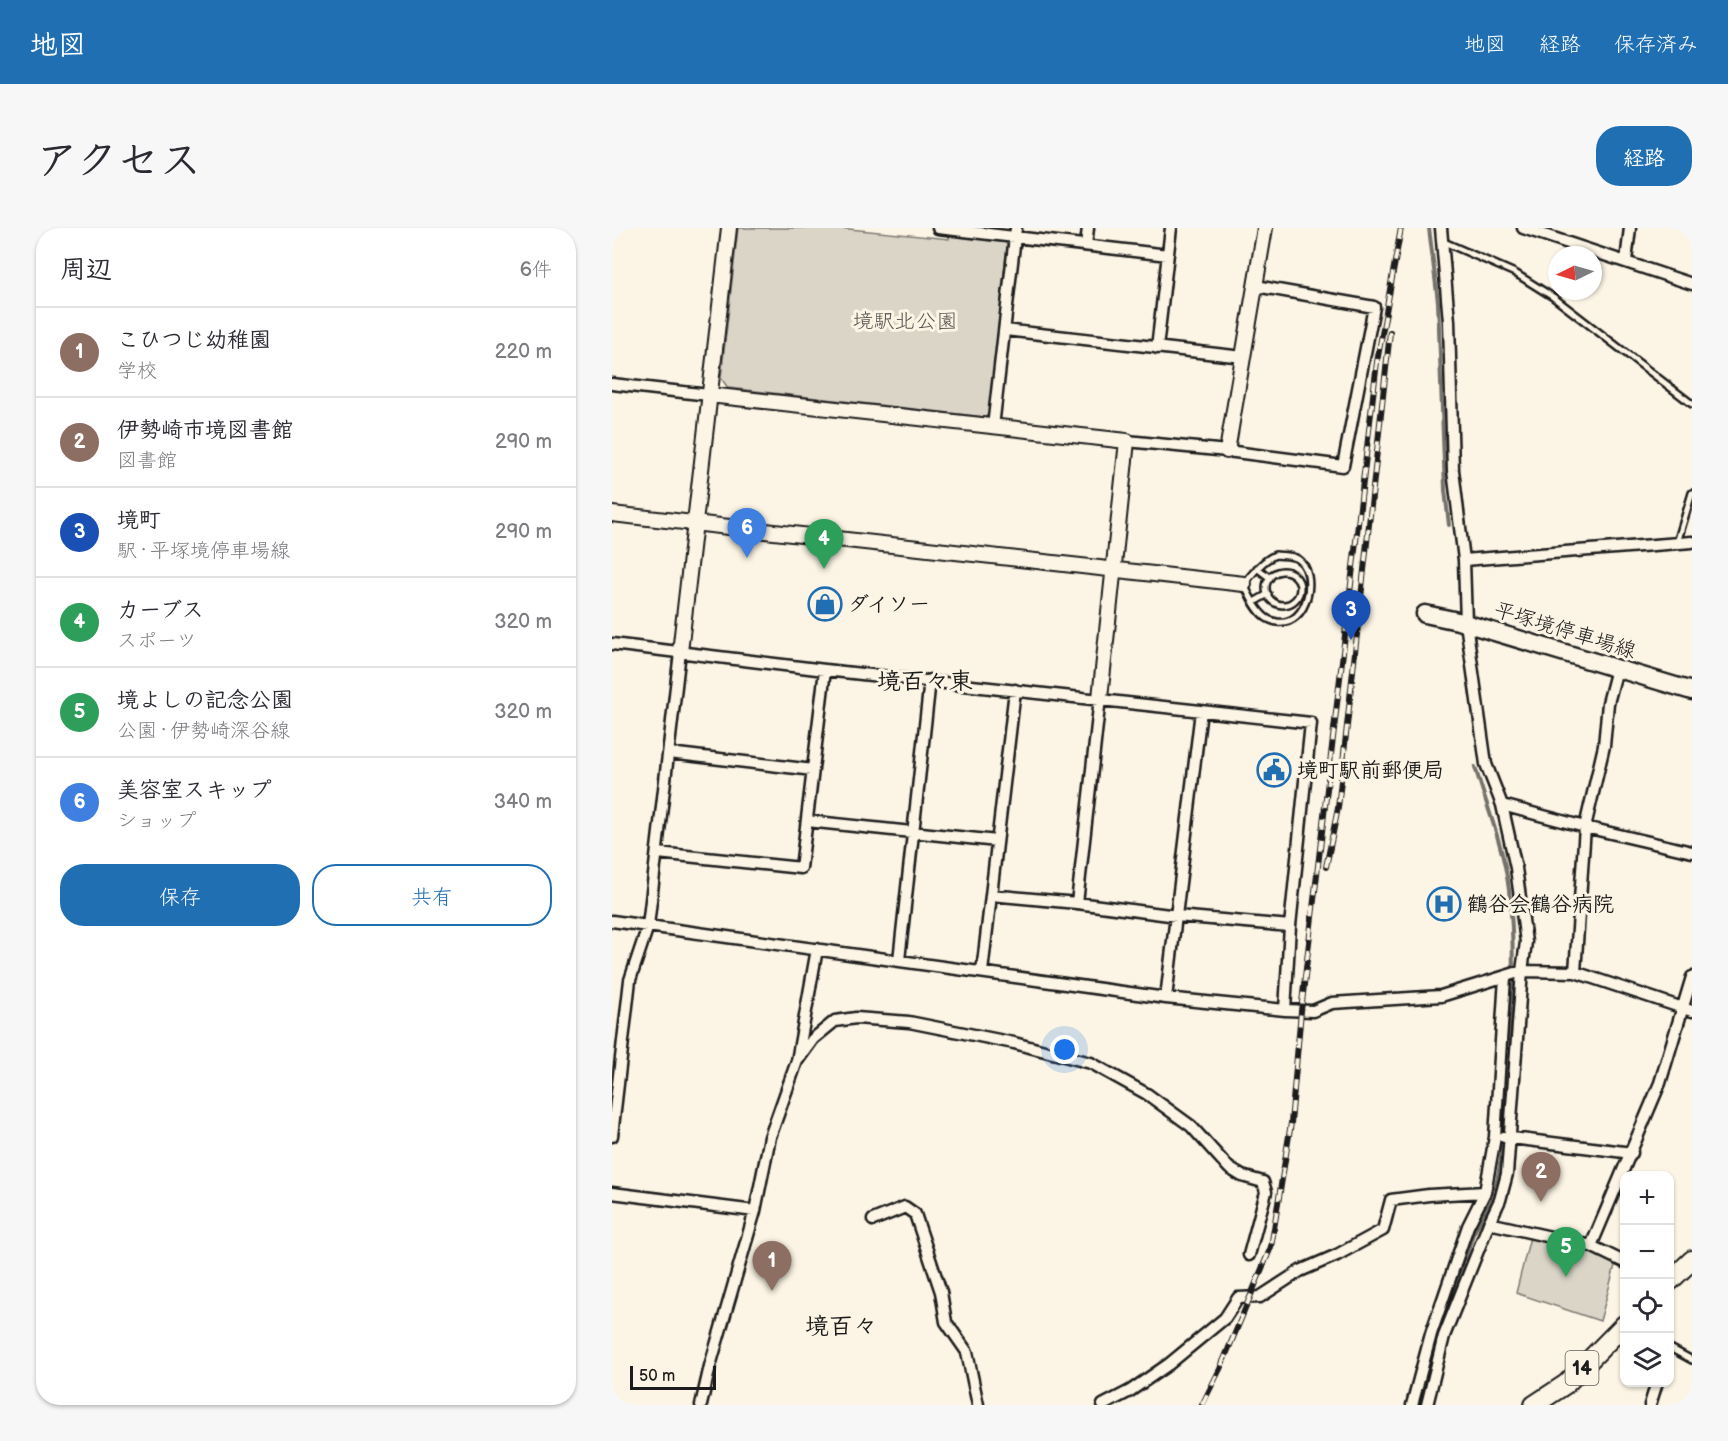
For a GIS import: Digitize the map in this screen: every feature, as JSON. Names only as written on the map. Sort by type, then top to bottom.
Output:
[{"type":"main road","name":"平塚境停車場線","points":[[1425,614],[1458,621],[1692,691]]},
{"type":"main road","points":[[1672,1279],[1692,1260]]},
{"type":"main road","name":"14","points":[[1537,1405],[1566,1384],[1620,1329]]},
{"type":"street","points":[[612,1136],[630,980],[648,926],[658,853],[729,228]]},
{"type":"street","points":[[938,228],[1015,233],[1168,255]]},
{"type":"street","points":[[1086,245],[1088,228]]},
{"type":"street","points":[[1157,348],[1172,228]]},
{"type":"street","points":[[1227,451],[1265,228]]},
{"type":"street","points":[[1427,1405],[1444,1336],[1500,1200],[1507,1174],[1526,942],[1516,868],[1502,805],[1486,764],[1458,621],[1464,560],[1453,470],[1453,396],[1444,242],[1441,228]]},
{"type":"street","points":[[1523,228],[1692,284]]},
{"type":"street","points":[[1626,261],[1630,228]]},
{"type":"street","points":[[993,427],[1015,233]]},
{"type":"street","points":[[612,384],[1227,451],[1343,466],[1374,307],[1256,286]]},
{"type":"street","points":[[1005,330],[1243,357]]},
{"type":"street","points":[[1077,903],[1127,441]]},
{"type":"street","points":[[612,514],[1244,584]]},
{"type":"street","points":[[1464,560],[1692,542]]},
{"type":"street","points":[[612,644],[825,670],[1100,698],[1311,723],[1290,926],[1285,1010]]},
{"type":"street","points":[[1575,972],[1585,827],[1604,746],[1608,703],[1617,669]]},
{"type":"street","points":[[658,853],[801,868],[825,670]]},
{"type":"street","points":[[899,960],[930,680]]},
{"type":"street","points":[[982,972],[1015,690]]},
{"type":"street","points":[[1166,998],[1201,711]]},
{"type":"street","points":[[669,753],[813,770]]},
{"type":"street","points":[[1502,805],[1692,852]]},
{"type":"street","points":[[807,821],[997,841]]},
{"type":"street","points":[[991,895],[1176,916],[1290,926]]},
{"type":"street","points":[[612,921],[1166,998],[1285,1010],[1313,1011],[1332,1003],[1441,996],[1522,971],[1575,972],[1688,1010]]},
{"type":"street","points":[[701,1405],[755,1211],[770,1137],[797,1061],[817,949]]},
{"type":"street","points":[[1412,1405],[1431,1334],[1468,1226],[1485,1192],[1495,1137],[1505,977]]},
{"type":"street","points":[[1591,1246],[1632,1153],[1688,1010],[1692,977]]},
{"type":"street","points":[[797,1061],[813,1039],[836,1021],[856,1018],[909,1022],[1014,1043],[1090,1063],[1147,1094],[1191,1126],[1229,1168],[1242,1176],[1263,1182],[1266,1192],[1249,1255]]},
{"type":"street","points":[[1495,1137],[1632,1153]]},
{"type":"street","points":[[1103,1405],[1130,1391],[1169,1364],[1225,1318],[1238,1298],[1260,1297],[1300,1271],[1383,1230],[1391,1200],[1485,1192]]},
{"type":"street","points":[[612,1193],[755,1211]]},
{"type":"street","points":[[873,1220],[905,1207],[915,1214],[941,1292],[946,1322],[967,1352],[978,1405]]},
{"type":"street","points":[[1489,1222],[1591,1246],[1620,1260]]},
{"type":"street","points":[[1650,1405],[1656,1387]]},
{"type":"lane","points":[[1444,242],[1515,273],[1553,297],[1692,404]]},
{"type":"lane","points":[[1677,543],[1692,493]]},
{"type":"lane","points":[[1275,555],[1291,556],[1300,560],[1305,567],[1308,590],[1305,605],[1299,615],[1282,623],[1270,620],[1264,616],[1244,584],[1257,568],[1275,555]]},
{"type":"lane","points":[[1257,568],[1270,578]]},
{"type":"lane","points":[[1280,571],[1287,571],[1298,579],[1300,589],[1298,598],[1287,605],[1274,602],[1268,594],[1267,585],[1270,578],[1280,571]]},
{"type":"lane","points":[[1300,589],[1308,590]]},
{"type":"lane","points":[[1254,602],[1268,594]]},
{"type":"lane","points":[[1674,1350],[1692,1360]]},
{"type":"green space","name":"境駅北公園","points":[[738,228],[839,228],[949,239],[949,235],[1005,241],[1007,245],[989,414],[985,417],[728,388],[721,378]]},
{"type":"green space","points":[[1530,1237],[1595,1252],[1616,1262],[1600,1321],[1516,1293]]},
{"type":"waterway","points":[[1429,228],[1438,302],[1445,490],[1449,525]]},
{"type":"waterway","points":[[1447,1315],[1473,1234],[1486,1210],[1497,1181],[1501,1159],[1511,1025],[1513,957],[1507,874],[1475,767]]},
{"type":"waterway","points":[[1421,1405],[1424,1394]]},
{"type":"railway","points":[[1202,1405],[1220,1369],[1271,1247],[1291,1123],[1301,1011],[1377,362],[1401,228]]},
{"type":"railway","points":[[1326,867],[1338,808],[1390,332]]},
{"type":"place","name":"美容室スキップ","points":[[747,558]]},
{"type":"place","name":"カーブス","points":[[824,569]]},
{"type":"place","name":"ダイソー","points":[[825,604]]},
{"type":"place","name":"境町","points":[[1351,640]]},
{"type":"place","name":"境町駅前郵便局","points":[[1274,770]]},
{"type":"place","name":"鶴谷会鶴谷病院","points":[[1444,904]]},
{"type":"place","name":"伊勢崎市境図書館","points":[[1541,1202]]},
{"type":"place","name":"境よしの記念公園","points":[[1566,1277]]},
{"type":"place","name":"こひつじ幼稚園","points":[[772,1291]]},
{"type":"district","name":"境百々東","points":[[925,681]]},
{"type":"district","name":"境百々","points":[[841,1326]]}]
